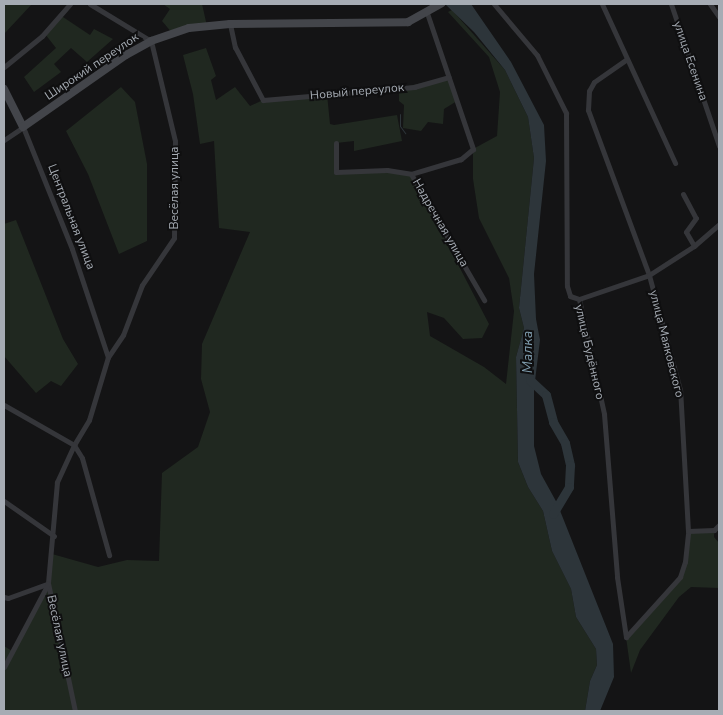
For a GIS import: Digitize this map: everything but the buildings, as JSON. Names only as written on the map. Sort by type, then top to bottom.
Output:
[{"type":"street","points":[[4,67],[42,36],[70,4]]},
{"type":"street","points":[[90,4],[151,41]]},
{"type":"street","name":"улица Будённого","points":[[494,4],[537,55],[566,112],[567,286],[570,296],[579,299],[604,414],[617,577],[626,637]]},
{"type":"street","points":[[602,4],[676,163]]},
{"type":"street","name":"улица Есенина","points":[[671,4],[719,146]]},
{"type":"street","points":[[710,4],[719,18]]},
{"type":"street","name":"Широкий переулок","points":[[4,140],[103,70],[151,41],[189,28],[230,24],[408,22],[438,6]]},
{"type":"street","name":"Надречная улица","points":[[427,13],[473,148],[460,159],[411,174],[484,300]]},
{"type":"street","name":"Новый переулок","points":[[230,24],[235,47],[263,100],[414,87],[449,78]]},
{"type":"street","name":"Весёлая улица","points":[[75,711],[48,584],[54,536],[57,482],[74,445],[89,420],[108,357],[123,335],[142,285],[174,238],[175,141],[151,41]]},
{"type":"street","name":"улица Маяковского","points":[[626,637],[680,577],[685,562],[688,531],[680,390],[649,276],[588,110],[589,91],[594,82],[627,59]]},
{"type":"street","name":"Центральная улица","points":[[4,89],[23,127],[72,249],[108,357]]},
{"type":"street","points":[[336,143],[336,172],[387,170],[411,174]]},
{"type":"street","points":[[682,194],[696,218],[686,232],[694,246]]},
{"type":"street","points":[[579,299],[649,276],[694,246],[719,224]]},
{"type":"street","points":[[4,405],[74,445],[82,458],[109,555]]},
{"type":"street","points":[[4,501],[54,536]]},
{"type":"street","points":[[688,531],[714,530],[719,525]]},
{"type":"street","points":[[4,597],[8,598],[48,584]]},
{"type":"street","points":[[4,667],[48,584]]},
{"type":"shaded area","points":[[4,4],[32,4],[4,34]]},
{"type":"shaded area","points":[[163,4],[202,4],[207,26],[173,34],[162,21],[170,9]]},
{"type":"shaded area","points":[[452,10],[505,70],[528,117],[534,158],[519,308],[524,328],[516,357],[518,462],[528,487],[543,511],[552,551],[571,589],[576,617],[596,649],[597,665],[590,681],[585,711],[4,711],[4,646],[12,651],[48,584],[52,554],[98,567],[127,560],[159,561],[162,473],[198,447],[210,412],[201,379],[202,344],[250,232],[219,228],[214,141],[200,144],[193,94],[183,55],[206,48],[216,76],[211,80],[216,100],[235,87],[250,106],[263,100],[327,94],[330,124],[334,125],[397,115],[402,141],[354,151],[354,141],[336,143],[336,172],[387,170],[411,174],[489,324],[482,338],[463,339],[444,318],[427,312],[430,336],[484,367],[506,384],[514,311],[509,278],[479,218],[473,179],[473,149],[497,136],[500,92],[489,57],[448,12]]},
{"type":"shaded area","points":[[60,15],[90,35],[94,29],[113,39],[87,62],[71,48],[54,64],[61,72],[34,92],[24,77],[56,48],[45,34]]},
{"type":"shaded area","points":[[449,77],[457,101],[444,109],[443,124],[428,122],[421,131],[403,128],[404,105],[399,101],[399,88]]},
{"type":"shaded area","points":[[121,87],[135,102],[147,164],[147,241],[119,254],[88,174],[66,131]]},
{"type":"shaded area","points":[[16,220],[63,339],[78,364],[61,386],[51,381],[36,393],[4,356],[4,224]]},
{"type":"shaded area","points":[[714,530],[714,537],[719,543],[719,588],[691,587],[679,597],[640,650],[631,673],[626,637],[680,577],[685,562],[688,531]]},
{"type":"water","name":"Малка","points":[[445,4],[471,4],[511,62],[544,125],[546,161],[534,274],[536,319],[540,340],[534,389],[534,446],[541,474],[557,503],[613,644],[614,677],[600,711],[585,711],[590,681],[597,665],[596,649],[576,617],[571,589],[552,551],[543,511],[528,487],[518,462],[516,357],[524,328],[519,308],[534,158],[528,117],[505,70],[474,32]]},
{"type":"waterway","points":[[400,114],[400,126],[405,133]]},
{"type":"waterway","name":"Малка","points":[[530,380],[546,395],[553,422],[565,443],[570,465],[569,487],[553,514]]}]
